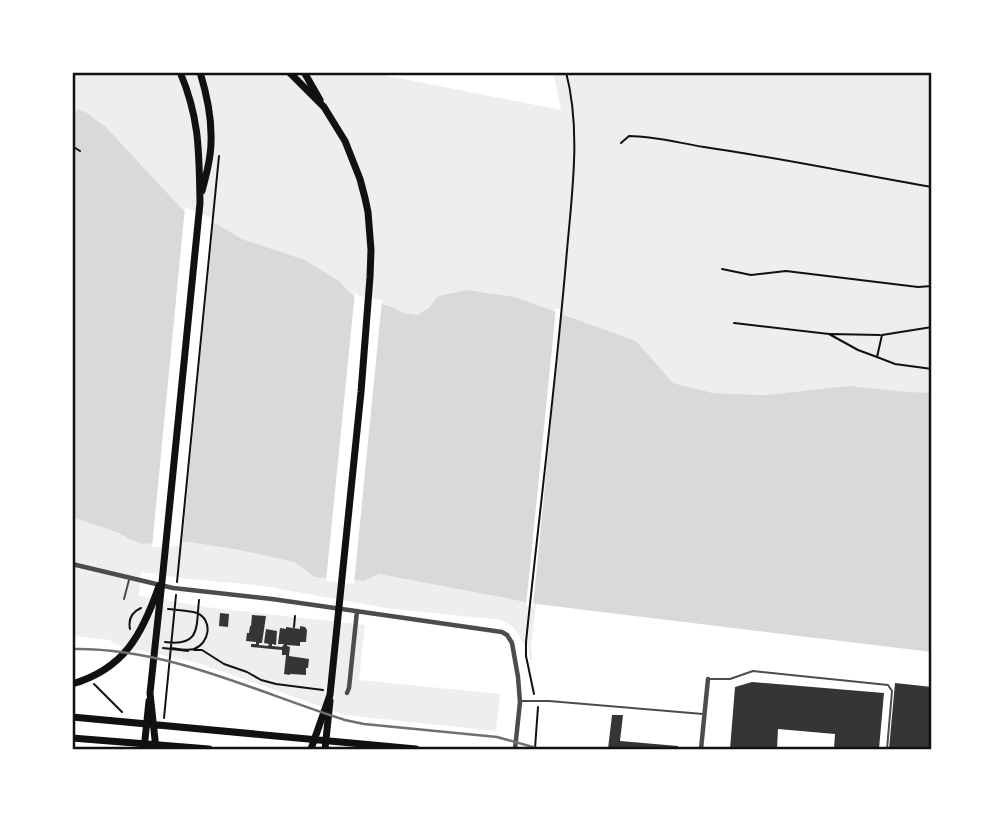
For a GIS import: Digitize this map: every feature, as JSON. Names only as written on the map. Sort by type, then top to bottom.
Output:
[{"type":"main road","points":[[180,72],[196,120],[200,203]]},
{"type":"main road","points":[[143,748],[200,203],[211,144],[211,117],[200,72]]},
{"type":"main road","points":[[289,72],[324,107]]},
{"type":"main road","points":[[304,72],[345,141],[360,179],[368,212],[371,250],[361,392],[325,749]]},
{"type":"main road","points":[[72,684],[99,673],[130,648],[150,611],[163,572]]},
{"type":"main road","points":[[150,693],[156,749]]},
{"type":"main road","points":[[311,749],[330,695]]},
{"type":"main road","points":[[72,717],[416,749]]},
{"type":"main road","points":[[72,738],[143,748],[159,744],[209,749]]},
{"type":"street","points":[[72,564],[173,588],[498,631],[507,635],[512,643],[518,677],[520,702],[514,749]]},
{"type":"street","points":[[347,692],[357,611]]},
{"type":"street","points":[[701,749],[708,679]]},
{"type":"lane","points":[[124,599],[129,579]]},
{"type":"lane","points":[[708,679],[730,679],[753,671],[888,685],[892,691],[887,749]]},
{"type":"lane","points":[[520,702],[549,701],[704,714]]},
{"type":"path","points":[[535,695],[526,656],[528,622],[562,307],[574,155],[572,100],[566,72]]},
{"type":"path","points":[[621,144],[629,136],[643,136],[932,187]]},
{"type":"path","points":[[72,146],[80,151]]},
{"type":"path","points":[[178,581],[218,168]]},
{"type":"path","points":[[722,269],[751,275],[786,271],[918,287],[932,286]]},
{"type":"path","points":[[734,323],[829,334],[882,335],[932,327]]},
{"type":"path","points":[[829,334],[858,350],[895,364],[932,369]]},
{"type":"path","points":[[877,357],[882,335]]},
{"type":"path","points":[[168,643],[184,643],[194,634],[199,592]]},
{"type":"path","points":[[164,722],[176,594]]},
{"type":"path","points":[[169,610],[199,614],[205,620],[208,630],[206,639],[196,648],[171,648]]},
{"type":"path","points":[[294,627],[295,616]]},
{"type":"path","points":[[159,648],[202,650],[224,664],[261,680],[322,690]]},
{"type":"path","points":[[95,685],[121,710]]},
{"type":"path","points":[[535,748],[538,706]]},
{"type":"shaded area","points":[[72,72],[375,72],[561,110],[553,72],[932,72],[932,393],[713,393],[673,383],[636,341],[515,297],[467,290],[438,296],[429,308],[418,315],[404,313],[387,305],[357,300],[305,260],[242,239],[219,225],[183,210],[107,128],[72,110]]},
{"type":"shaded area","points":[[77,109],[107,128],[183,210],[219,225],[242,239],[305,260],[339,281],[357,300],[387,305],[404,313],[418,315],[429,308],[438,296],[467,290],[515,297],[636,341],[673,383],[713,393],[767,395],[849,386],[932,393],[932,652],[536,604],[379,574],[364,581],[314,577],[294,562],[189,542],[143,544],[72,517],[72,110],[76,112]]},
{"type":"shaded area","points":[[72,517],[143,544],[189,542],[294,562],[314,577],[364,581],[379,574],[536,604],[532,659],[530,660],[528,644],[523,643],[515,629],[501,620],[386,608],[263,586],[141,572],[139,596],[206,607],[365,625],[359,680],[500,694],[496,731],[345,715],[198,663],[123,647],[109,640],[72,636]]},
{"type":"pier","points":[[185,207],[214,219],[182,546],[152,547]]},
{"type":"pier","points":[[355,292],[359,296],[382,300],[354,584],[326,581]]},
{"type":"pier","points":[[556,308],[562,310],[533,607],[526,606]]},
{"type":"building","points":[[220,613],[229,614],[228,627],[219,626]]},
{"type":"building","points":[[252,615],[266,616],[262,643],[259,645],[269,644],[264,643],[266,629],[277,631],[276,645],[272,646],[282,647],[284,644],[278,644],[280,628],[305,627],[306,642],[300,642],[300,646],[287,646],[290,647],[289,656],[309,659],[306,675],[284,674],[286,655],[282,655],[282,650],[251,647],[251,644],[256,642],[246,641]]},
{"type":"building","points":[[752,682],[884,693],[879,749],[834,749],[835,734],[778,729],[777,749],[730,749],[735,687]]},
{"type":"building","points":[[895,683],[932,687],[932,749],[889,749]]},
{"type":"building","points":[[612,715],[623,715],[620,741],[678,746],[678,749],[608,749]]},
{"type":"railway","points":[[72,649],[107,650],[177,663],[345,720],[497,737],[540,749]]}]
